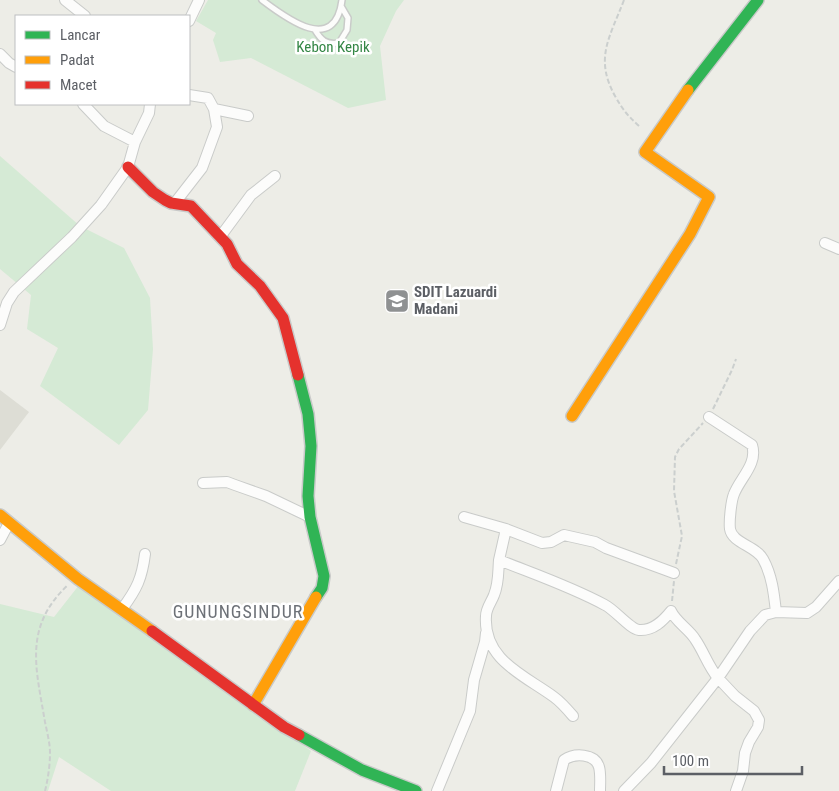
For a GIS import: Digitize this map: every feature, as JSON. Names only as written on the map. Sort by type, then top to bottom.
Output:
[{"type":"street","points":[[65,0],[84,15]]},
{"type":"street","points":[[190,19],[200,0]]},
{"type":"street","points":[[572,416],[690,234],[709,197],[645,152],[700,74],[758,0]]},
{"type":"street","points":[[0,54],[15,66]]},
{"type":"street","points":[[174,204],[202,168],[217,127],[214,109],[208,98],[190,95]]},
{"type":"street","points":[[84,105],[104,126],[135,142]]},
{"type":"street","points":[[0,325],[6,303],[14,292],[72,237],[101,205],[128,167],[135,142],[149,113],[150,105]]},
{"type":"street","points":[[214,109],[248,116]]},
{"type":"street","points":[[128,167],[160,197],[174,204],[191,206],[227,244],[237,264],[260,286],[283,318],[308,414],[311,446],[308,496],[310,517],[324,576],[322,588],[253,705]]},
{"type":"street","points":[[219,236],[252,195],[275,176]]},
{"type":"street","points":[[825,243],[839,249]]},
{"type":"street","points":[[709,417],[752,445],[754,451],[752,463],[734,495],[729,527],[732,535],[757,551],[763,558],[772,583],[776,612]]},
{"type":"street","points":[[203,483],[226,482],[266,496],[310,517]]},
{"type":"street","points":[[464,517],[506,529],[542,543],[551,542],[564,535],[595,542],[606,548],[674,573]]},
{"type":"street","points":[[0,540],[4,519],[78,578],[284,727],[345,762],[383,780],[416,791]]},
{"type":"street","points":[[437,791],[470,711],[474,680],[485,642],[486,613],[495,594],[499,560],[506,529]]},
{"type":"street","points":[[122,609],[133,595],[142,575],[145,554]]},
{"type":"street","points":[[499,560],[589,596],[612,609],[636,629],[652,628],[665,620],[672,612],[696,640],[711,669],[718,678],[734,696],[754,712],[759,720],[758,727],[745,753],[743,772],[736,791]]},
{"type":"street","points":[[624,791],[651,762],[718,678],[750,631],[765,616],[776,612],[807,613],[816,607],[839,581]]},
{"type":"street","points":[[486,632],[496,654],[507,665],[556,698],[573,716]]},
{"type":"street","points":[[556,791],[564,760],[570,756],[581,754],[595,761],[599,766],[600,791]]},
{"type":"lane","points":[[262,0],[294,23],[314,30],[328,28],[334,23],[342,0]]},
{"type":"lane","points":[[314,30],[321,40],[331,44],[339,43],[347,30],[348,18],[341,6]]},
{"type":"path","points":[[624,0],[606,46],[604,68],[607,82],[624,113],[639,126]]},
{"type":"path","points":[[672,612],[674,573],[682,536],[674,491],[675,457],[679,449],[709,417],[736,359]]},
{"type":"path","points":[[45,791],[50,751],[38,679],[36,645],[42,618],[55,597],[68,584],[78,578]]},
{"type":"shaded area","points":[[0,390],[29,412],[0,450]]},
{"type":"green space","name":"Kebon Kepik","points":[[208,0],[404,0],[396,11],[380,46],[386,100],[348,108],[251,58],[220,62],[213,40],[216,33],[196,21]]},
{"type":"green space","points":[[0,156],[80,226],[124,248],[150,298],[153,349],[148,410],[119,445],[40,386],[58,348],[27,329],[31,295],[0,269]]},
{"type":"green space","points":[[83,580],[311,751],[295,791],[111,791],[59,757],[48,791],[0,791],[0,604],[54,617]]},
{"type":"traffic: fast","points":[[688,90],[758,0]]},
{"type":"traffic: fast","points":[[298,375],[308,414],[311,446],[308,496],[310,517],[324,576],[322,588],[316,597]]},
{"type":"traffic: fast","points":[[299,735],[362,770],[416,791]]},
{"type":"traffic: slow","points":[[572,416],[690,234],[709,197],[645,152],[688,90]]},
{"type":"traffic: slow","points":[[0,515],[78,579],[152,631]]},
{"type":"traffic: slow","points":[[253,705],[316,597]]},
{"type":"traffic: jam","points":[[128,167],[153,192],[165,200],[171,203],[191,206],[227,244],[237,264],[260,286],[283,318],[298,375]]},
{"type":"traffic: jam","points":[[152,631],[284,727],[299,735]]},
{"type":"place","name":"SDIT Lazuardi Madani","points":[[397,301]]},
{"type":"district","name":"GUNUNGSINDUR","points":[[238,611]]}]
